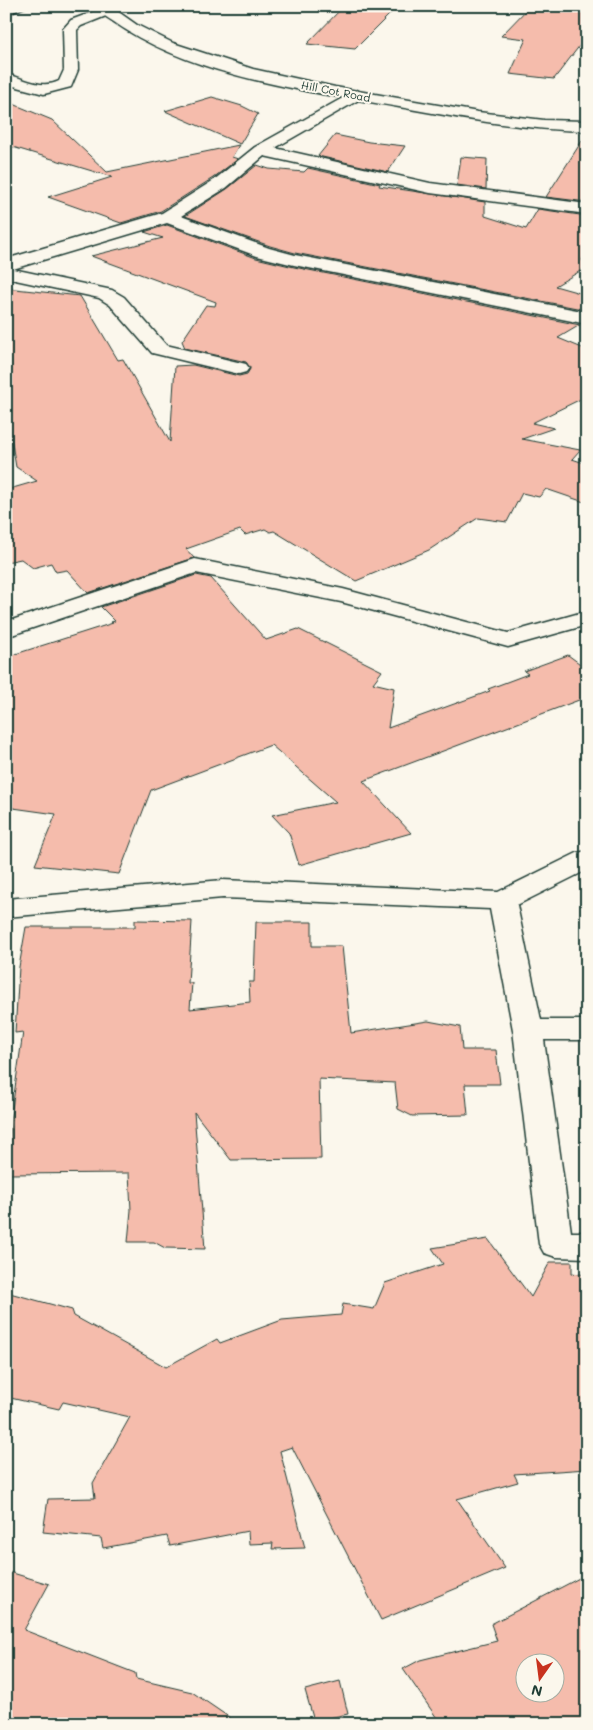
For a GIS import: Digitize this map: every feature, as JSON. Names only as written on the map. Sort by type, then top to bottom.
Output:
[{"type":"street","points":[[6,11],[20,6]]},
{"type":"street","name":"Hill Cot Road","points":[[124,6],[150,23],[190,42],[273,69],[363,87],[514,113],[587,117]]},
{"type":"street","points":[[6,78],[31,88],[44,90],[60,88],[66,84],[71,70],[70,29],[103,9]]},
{"type":"street","name":"Hill Cot Road","points":[[103,9],[152,38],[212,61],[274,79],[516,122],[549,126],[587,126]]},
{"type":"street","points":[[6,266],[168,217],[220,184],[261,150],[357,95]]},
{"type":"street","points":[[261,150],[430,188],[587,209]]},
{"type":"street","points":[[168,217],[263,252],[294,260],[587,318]]},
{"type":"street","points":[[6,273],[49,280],[105,294],[117,301],[160,349],[239,368]]},
{"type":"street","points":[[6,630],[195,566],[343,596],[508,640],[587,618]]},
{"type":"street","points":[[6,908],[223,889],[502,901],[534,887],[587,859]]},
{"type":"street","points":[[502,901],[528,1030],[556,1244],[587,1245]]},
{"type":"street","points":[[528,1030],[587,1030]]},
{"type":"building","points":[[530,6],[587,7],[587,36],[554,79],[510,74],[526,39],[501,36]]},
{"type":"building","points":[[343,7],[392,12],[355,49],[307,44]]},
{"type":"building","points":[[212,97],[242,106],[258,114],[240,144],[165,111]]},
{"type":"building","points":[[6,101],[52,120],[107,172],[239,145],[232,157],[238,159],[213,178],[161,211],[121,223],[48,197],[112,177],[6,145]]},
{"type":"building","points":[[587,133],[587,202],[546,197]]},
{"type":"building","points":[[335,135],[369,142],[405,146],[388,172],[318,156]]},
{"type":"building","points":[[461,157],[487,159],[486,189],[457,185]]},
{"type":"building","points":[[257,165],[269,169],[304,172],[308,168],[380,184],[379,186],[485,202],[485,216],[526,229],[538,209],[587,216],[587,250],[582,260],[587,267],[555,286],[587,295],[587,310],[295,253],[185,216],[227,189]]},
{"type":"building","points":[[167,225],[256,258],[580,325],[558,338],[587,350],[587,396],[532,423],[554,428],[522,439],[580,450],[572,459],[587,464],[587,503],[546,489],[539,497],[522,493],[507,522],[478,518],[429,550],[356,581],[274,531],[270,532],[265,529],[245,535],[240,530],[186,549],[194,558],[88,593],[67,570],[56,572],[51,563],[33,568],[21,559],[6,562],[6,490],[37,481],[16,467],[6,409],[6,288],[80,296],[118,360],[123,359],[170,442],[175,366],[193,365],[239,376],[247,374],[250,369],[246,362],[185,348],[182,341],[206,305],[215,306],[216,302],[91,256],[163,238],[144,232]]},
{"type":"building","points":[[196,575],[211,578],[266,640],[298,629],[382,671],[373,683],[394,688],[388,728],[490,691],[488,689],[528,674],[524,671],[568,655],[587,669],[587,697],[363,781],[411,833],[299,865],[289,833],[272,815],[336,802],[271,745],[151,790],[119,874],[35,865],[56,814],[6,807],[6,657],[113,623],[111,622],[115,621],[101,607]]},
{"type":"building","points":[[135,920],[192,921],[188,983],[192,983],[190,1009],[250,1002],[249,982],[254,982],[256,922],[312,922],[312,946],[342,946],[351,1033],[428,1021],[460,1027],[462,1050],[496,1050],[500,1084],[465,1084],[468,1115],[412,1116],[398,1109],[395,1083],[319,1079],[321,1159],[231,1160],[194,1112],[205,1249],[165,1248],[154,1242],[128,1242],[131,1210],[129,1173],[9,1174],[11,1116],[23,1032],[15,1033],[19,967],[26,927],[135,927]]},
{"type":"building","points":[[488,1239],[531,1297],[550,1262],[572,1262],[572,1273],[587,1275],[587,1469],[514,1474],[518,1482],[457,1499],[505,1568],[381,1620],[292,1447],[280,1451],[305,1548],[272,1549],[273,1543],[249,1544],[248,1531],[170,1546],[167,1536],[103,1548],[101,1538],[43,1532],[48,1499],[95,1498],[93,1483],[130,1417],[63,1402],[59,1409],[6,1397],[6,1292],[72,1310],[74,1316],[166,1367],[217,1339],[220,1343],[282,1320],[341,1315],[343,1304],[374,1309],[385,1283],[443,1264],[432,1248]]},
{"type":"building","points":[[6,1571],[49,1584],[24,1630],[135,1673],[136,1679],[192,1692],[239,1724],[6,1724]]},
{"type":"building","points":[[587,1574],[587,1724],[441,1724],[403,1669],[420,1660],[497,1641],[491,1624]]},
{"type":"building","points":[[340,1681],[348,1714],[314,1721],[305,1690]]}]
